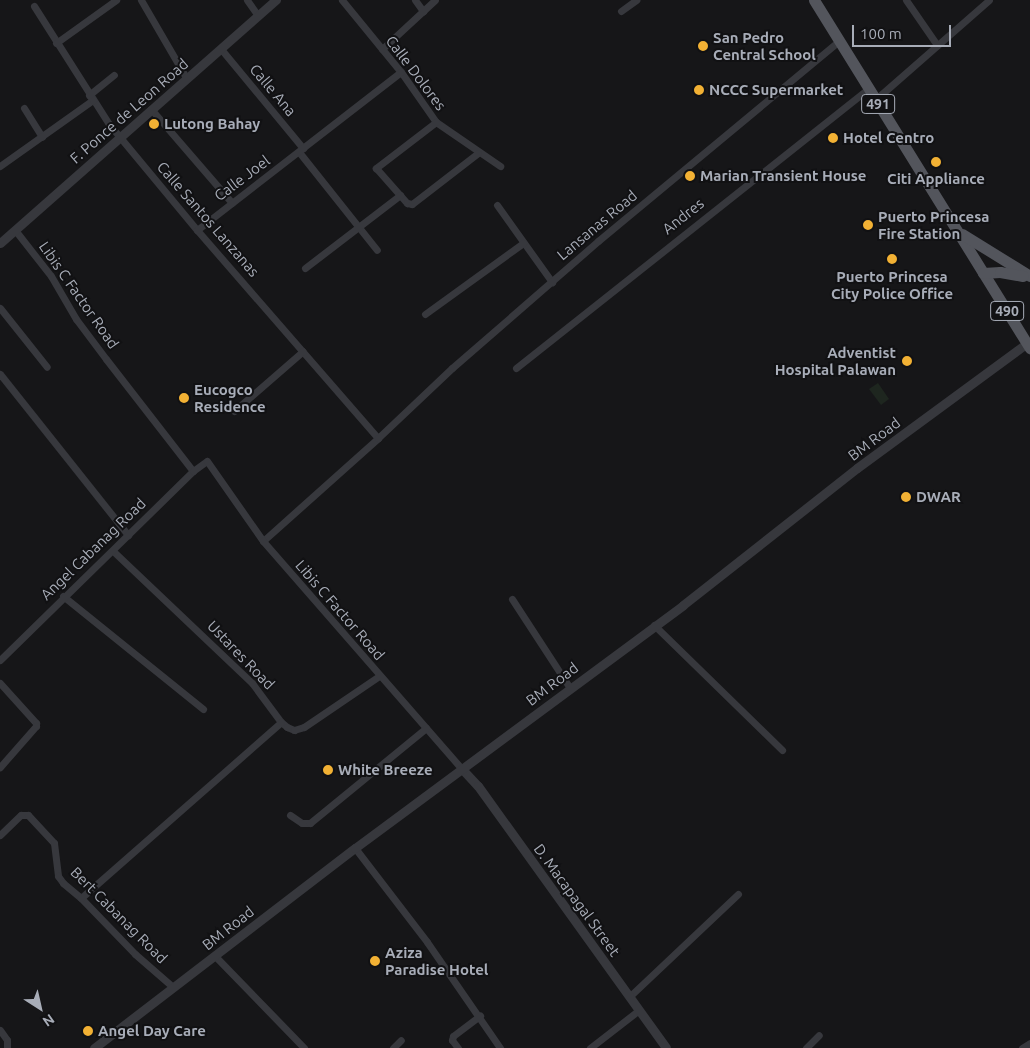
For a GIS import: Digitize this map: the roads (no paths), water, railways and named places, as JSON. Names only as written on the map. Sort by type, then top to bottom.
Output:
[{"type":"main road","name":"491","points":[[817,1],[868,88],[983,272]]},
{"type":"main road","points":[[958,231],[1030,277]]},
{"type":"main road","points":[[983,272],[1000,272],[1030,277]]},
{"type":"main road","name":"490","points":[[983,272],[1028,346]]},
{"type":"street","points":[[56,43],[116,0]]},
{"type":"street","points":[[141,0],[187,79]]},
{"type":"street","points":[[247,0],[258,16]]},
{"type":"street","name":"F. Ponce de Leon Road","points":[[0,242],[276,0]]},
{"type":"street","name":"Calle Dolores","points":[[342,0],[401,72],[436,122],[478,153],[500,166]]},
{"type":"street","points":[[415,0],[424,11]]},
{"type":"street","points":[[382,49],[435,0]]},
{"type":"street","points":[[621,11],[636,0]]},
{"type":"street","points":[[906,0],[937,45]]},
{"type":"street","points":[[876,99],[989,0]]},
{"type":"street","name":"Calle Santos Lanzanas","points":[[34,6],[91,98],[119,136],[335,391],[378,438]]},
{"type":"street","name":"Lansanas Road","points":[[263,541],[378,438],[452,368],[840,40]]},
{"type":"street","name":"Calle Ana","points":[[220,49],[301,150],[358,228],[377,250]]},
{"type":"street","name":"Calle Joel","points":[[197,230],[401,72]]},
{"type":"street","points":[[0,166],[42,137],[91,98],[114,75]]},
{"type":"street","name":"Andres","points":[[516,368],[868,88]]},
{"type":"street","points":[[24,108],[42,137]]},
{"type":"street","points":[[151,109],[232,203]]},
{"type":"street","points":[[436,122],[376,166],[376,170],[407,204],[412,204],[478,153]]},
{"type":"street","points":[[305,268],[400,195]]},
{"type":"street","points":[[497,205],[552,282]]},
{"type":"street","name":"Libis C Factor Road","points":[[15,230],[52,276],[76,319],[193,471]]},
{"type":"street","points":[[425,314],[523,242]]},
{"type":"street","points":[[0,308],[47,367]]},
{"type":"street","name":"BM Road","points":[[94,1048],[355,848],[654,625],[857,468],[1028,346]]},
{"type":"street","points":[[234,411],[303,351]]},
{"type":"street","points":[[0,374],[128,535]]},
{"type":"street","name":"Libis C Factor Road","points":[[207,461],[263,541],[462,769]]},
{"type":"street","name":"Angel Cabanag Road","points":[[0,659],[193,471],[207,461]]},
{"type":"street","name":"Ustares Road","points":[[113,551],[252,683],[281,722]]},
{"type":"street","points":[[63,596],[203,710]]},
{"type":"street","points":[[512,599],[570,688]]},
{"type":"street","points":[[654,625],[782,750]]},
{"type":"street","points":[[81,898],[281,722],[294,730],[298,730],[379,676]]},
{"type":"street","points":[[0,683],[36,723],[36,726],[0,767]]},
{"type":"street","points":[[290,816],[302,823],[310,823],[426,728]]},
{"type":"street","name":"D. Macapagal Street","points":[[462,769],[478,786],[666,1048]]},
{"type":"street","name":"Bert Cabanag Road","points":[[1,831],[21,815],[28,815],[54,843],[60,879],[135,954],[173,987]]},
{"type":"street","points":[[355,848],[480,1016],[500,1048]]},
{"type":"street","points":[[629,997],[738,894]]},
{"type":"street","points":[[215,956],[304,1048]]},
{"type":"street","points":[[590,1048],[639,1010]]},
{"type":"street","points":[[458,1048],[452,1040],[453,1036],[480,1016]]},
{"type":"street","points":[[0,1030],[7,1040],[8,1048]]},
{"type":"street","points":[[806,1048],[819,1035]]},
{"type":"street","points":[[393,1048],[400,1040]]},
{"type":"street","points":[[1022,1048],[1030,1043]]},
{"type":"place","name":"San Pedro Central School","points":[[703,46]]},
{"type":"place","name":"NCCC Supermarket","points":[[699,90]]},
{"type":"place","name":"Lutong Bahay","points":[[154,124]]},
{"type":"place","name":"Hotel Centro","points":[[833,138]]},
{"type":"place","name":"Citi Appliance","points":[[936,162]]},
{"type":"place","name":"Marian Transient House","points":[[690,176]]},
{"type":"place","name":"Puerto Princesa Fire Station","points":[[868,225]]},
{"type":"place","name":"Puerto Princesa City Police Office","points":[[892,259]]},
{"type":"place","name":"Adventist Hospital Palawan","points":[[907,361]]},
{"type":"place","name":"Eucogco Residence","points":[[184,398]]},
{"type":"place","name":"DWAR","points":[[906,497]]},
{"type":"place","name":"White Breeze","points":[[328,770]]},
{"type":"place","name":"Aziza Paradise Hotel","points":[[375,961]]},
{"type":"place","name":"Angel Day Care","points":[[88,1031]]}]
